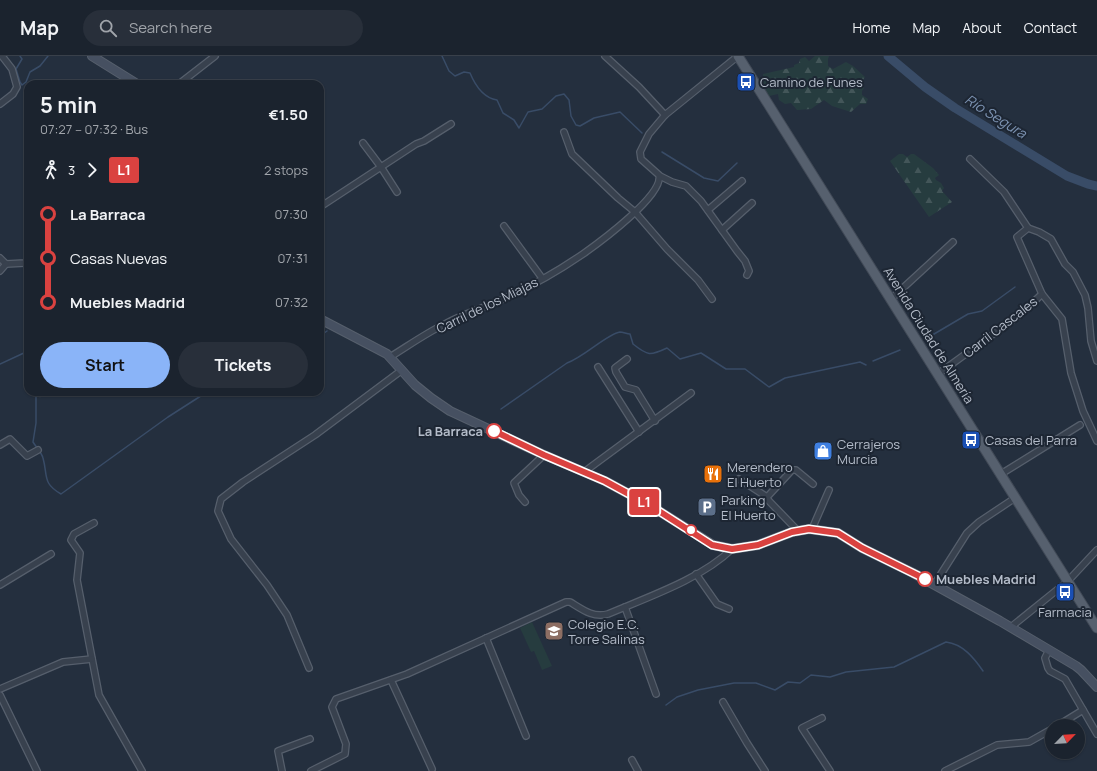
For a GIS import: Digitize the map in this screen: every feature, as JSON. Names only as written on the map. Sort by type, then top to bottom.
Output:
[{"type":"main road","points":[[92,56],[131,80]]},
{"type":"main road","name":"Avenida Ciudad de Almería","points":[[738,56],[1097,628]]},
{"type":"main road","points":[[324,322],[387,354],[415,385],[450,411],[544,455],[605,481],[651,506],[712,545],[732,549],[758,545],[798,531],[812,529],[838,533],[862,548],[914,573],[1011,627],[1079,668],[1097,687]]},
{"type":"street","points":[[0,104],[13,94],[17,87],[12,69],[2,56]]},
{"type":"street","points":[[184,80],[215,56]]},
{"type":"street","points":[[605,56],[639,87],[665,115]]},
{"type":"street","points":[[738,56],[665,115],[649,134],[640,152],[641,159],[660,176],[672,182],[686,186],[708,210],[737,251],[746,261],[749,271],[747,275]]},
{"type":"street","points":[[324,204],[416,144],[424,141],[451,124]]},
{"type":"street","points":[[564,132],[572,154],[618,198],[635,212],[666,248],[698,280],[712,299]]},
{"type":"street","points":[[363,143],[397,192]]},
{"type":"street","points":[[970,160],[1004,192],[1028,228],[1051,239],[1065,264],[1073,272],[1085,294],[1088,308],[1091,341],[1097,361]]},
{"type":"street","name":"Carril de los Miajas","points":[[390,357],[445,324],[509,297],[583,254],[635,212],[658,187],[660,176]]},
{"type":"street","points":[[708,210],[742,181]]},
{"type":"street","points":[[722,230],[752,203]]},
{"type":"street","points":[[504,226],[542,278]]},
{"type":"street","points":[[1028,228],[1017,237],[1042,294],[1062,320],[1071,373],[1083,411],[1097,441]]},
{"type":"street","points":[[891,299],[952,242]]},
{"type":"street","points":[[0,258],[6,264]]},
{"type":"street","points":[[0,271],[6,264],[24,263]]},
{"type":"street","name":"Carril Cascales","points":[[938,374],[1021,314],[1042,294]]},
{"type":"street","points":[[627,359],[615,368],[616,372],[626,387],[636,390],[654,420]]},
{"type":"street","points":[[598,368],[639,432]]},
{"type":"street","points":[[309,668],[287,615],[267,585],[231,539],[218,511],[221,499],[243,482],[315,435],[402,370]]},
{"type":"street","points":[[584,472],[691,393]]},
{"type":"street","points":[[1000,474],[1080,425]]},
{"type":"street","points":[[0,445],[10,439],[23,454],[27,456],[38,450]]},
{"type":"street","points":[[525,502],[519,495],[514,484],[544,455]]},
{"type":"street","points":[[767,497],[792,470],[796,470],[813,484]]},
{"type":"street","points":[[739,479],[767,497],[769,501],[798,531]]},
{"type":"street","points":[[812,529],[829,490]]},
{"type":"street","points":[[934,585],[967,534],[979,522],[1015,498]]},
{"type":"street","points":[[94,523],[74,534],[71,540],[80,553],[77,580],[92,660],[99,695],[142,771]]},
{"type":"street","points":[[311,771],[345,754],[346,744],[332,707],[336,699],[407,674],[566,602],[570,602],[591,614],[600,616],[625,607],[696,574],[718,562],[732,549]]},
{"type":"street","points":[[1011,627],[1068,581],[1097,550]]},
{"type":"street","points":[[0,585],[51,554]]},
{"type":"street","points":[[696,574],[717,604],[729,609]]},
{"type":"street","points":[[625,607],[656,694]]},
{"type":"street","points":[[486,638],[526,736]]},
{"type":"street","points":[[1049,650],[1045,658],[1048,668],[1064,680],[1097,734]]},
{"type":"street","points":[[0,689],[63,662],[92,660]]},
{"type":"street","points":[[391,680],[432,769]]},
{"type":"street","points":[[0,695],[37,771]]},
{"type":"street","points":[[723,702],[765,771]]},
{"type":"street","points":[[1068,719],[1083,710]]},
{"type":"street","points":[[822,718],[802,728],[830,771]]},
{"type":"street","points":[[945,771],[997,745],[1029,742],[1045,733]]},
{"type":"street","points":[[282,771],[278,750],[310,739]]},
{"type":"street","points":[[632,760],[638,771]]},
{"type":"green space","points":[[815,56],[829,56],[828,66],[833,69],[846,62],[865,77],[861,83],[864,88],[862,95],[868,99],[866,104],[860,104],[851,112],[832,106],[824,100],[811,109],[797,110],[791,103],[785,104],[779,100],[778,94],[769,96],[764,87],[763,74],[794,67],[794,65],[799,63],[800,59],[805,57],[809,61]]},
{"type":"green space","points":[[899,154],[903,154],[907,157],[914,154],[933,168],[939,175],[935,178],[944,188],[942,191],[952,202],[929,217],[890,161]]},
{"type":"green space","points":[[532,622],[552,666],[542,670],[534,651],[531,652],[520,628]]},
{"type":"waterway","points":[[20,56],[22,59],[16,69],[20,82],[22,85],[24,84]]},
{"type":"waterway","points":[[27,80],[30,72],[40,66],[48,56]]},
{"type":"waterway","points":[[442,56],[449,71],[455,76],[464,72],[470,73],[480,90],[488,97],[497,100],[503,113],[514,120],[519,128],[528,112],[542,109],[556,96],[564,94],[569,100],[571,116],[576,125],[580,126],[594,118],[620,112],[642,133]]},
{"type":"waterway","name":"Río Segura","points":[[888,56],[925,87],[955,108],[1067,176],[1097,186]]},
{"type":"waterway","points":[[662,152],[704,178],[718,181],[737,163]]},
{"type":"waterway","points":[[929,337],[968,314],[982,311],[1015,287]]},
{"type":"waterway","points":[[501,409],[567,363],[581,356],[609,337],[620,332],[630,334],[633,344],[646,353],[649,354],[667,348],[680,359],[701,353],[726,369],[745,369],[769,387],[785,378],[860,362],[866,365]]},
{"type":"waterway","points":[[873,361],[900,350]]},
{"type":"waterway","points":[[0,364],[24,353]]},
{"type":"waterway","points":[[36,396],[36,423],[33,442],[42,456],[48,483],[61,494],[168,417],[201,396]]},
{"type":"waterway","points":[[666,705],[677,697],[698,690],[734,683],[756,683],[775,690],[788,682],[800,683],[811,675],[830,677],[846,672],[894,667],[946,642],[952,643],[968,652],[983,671]]},
{"type":"bus line","name":"L1","points":[[494,431],[544,455],[605,481],[651,506],[712,545],[732,549],[758,545],[792,532],[809,529],[838,533],[862,548],[925,579]]},
{"type":"place","name":"Camino de Funes","points":[[746,82]]},
{"type":"place","name":"La Barraca","points":[[494,431]]},
{"type":"place","name":"Casas del Parra","points":[[971,440]]},
{"type":"place","name":"Cerrajeros Murcia","points":[[823,451]]},
{"type":"place","name":"Merendero El Huerto","points":[[713,474]]},
{"type":"place","name":"Parking El Huerto","points":[[707,507]]},
{"type":"place","name":"Muebles Madrid","points":[[925,579]]},
{"type":"place","name":"Farmacia","points":[[1065,592]]},
{"type":"place","name":"Colegio E.C. Torre Salinas","points":[[554,631]]}]
